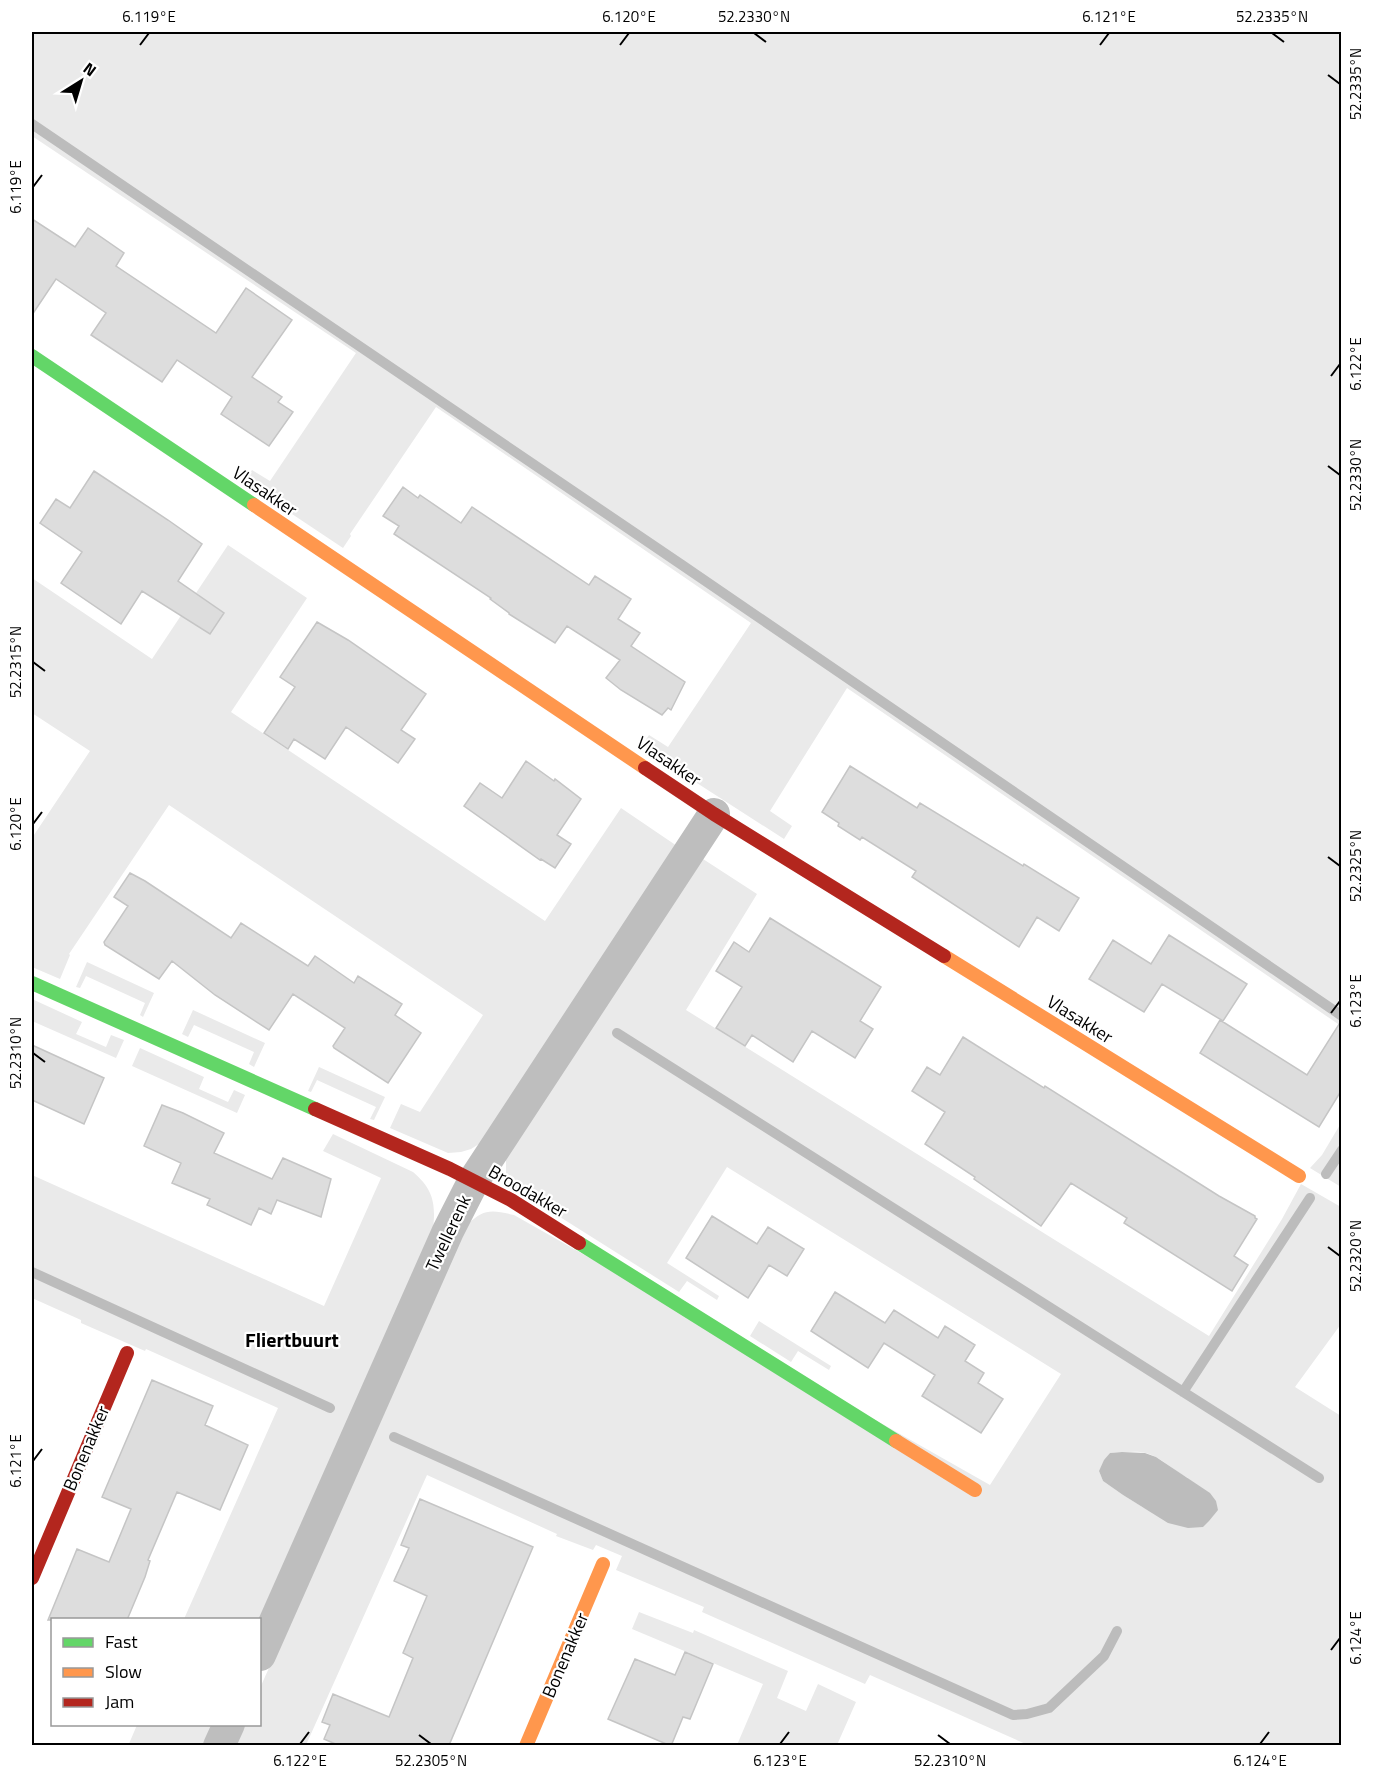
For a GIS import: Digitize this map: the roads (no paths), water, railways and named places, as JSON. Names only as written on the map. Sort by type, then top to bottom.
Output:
[{"type":"street","name":"Vlasakker","points":[[32,356],[714,814],[1299,1176]]},
{"type":"street","name":"Twellerenk","points":[[261,1653],[406,1324],[474,1180],[714,814]]},
{"type":"street","name":"Broodakker","points":[[32,983],[474,1180],[511,1200],[975,1490]]},
{"type":"street","name":"Bonenakker","points":[[32,1578],[39,1541],[127,1353]]},
{"type":"street","name":"Bonenakker","points":[[526,1746],[603,1564]]},
{"type":"street","points":[[219,1746],[229,1726]]},
{"type":"waterway","points":[[32,124],[1342,1016]]},
{"type":"waterway","points":[[617,1033],[1319,1478]]},
{"type":"waterway","points":[[1326,1174],[1342,1150]]},
{"type":"waterway","points":[[1183,1392],[1310,1198]]},
{"type":"waterway","points":[[32,1272],[330,1408]]},
{"type":"waterway","points":[[394,1437],[1013,1715],[1049,1708],[1104,1656],[1117,1631]]},
{"type":"district","name":"Fliertbuurt","points":[[292,1339]]}]
